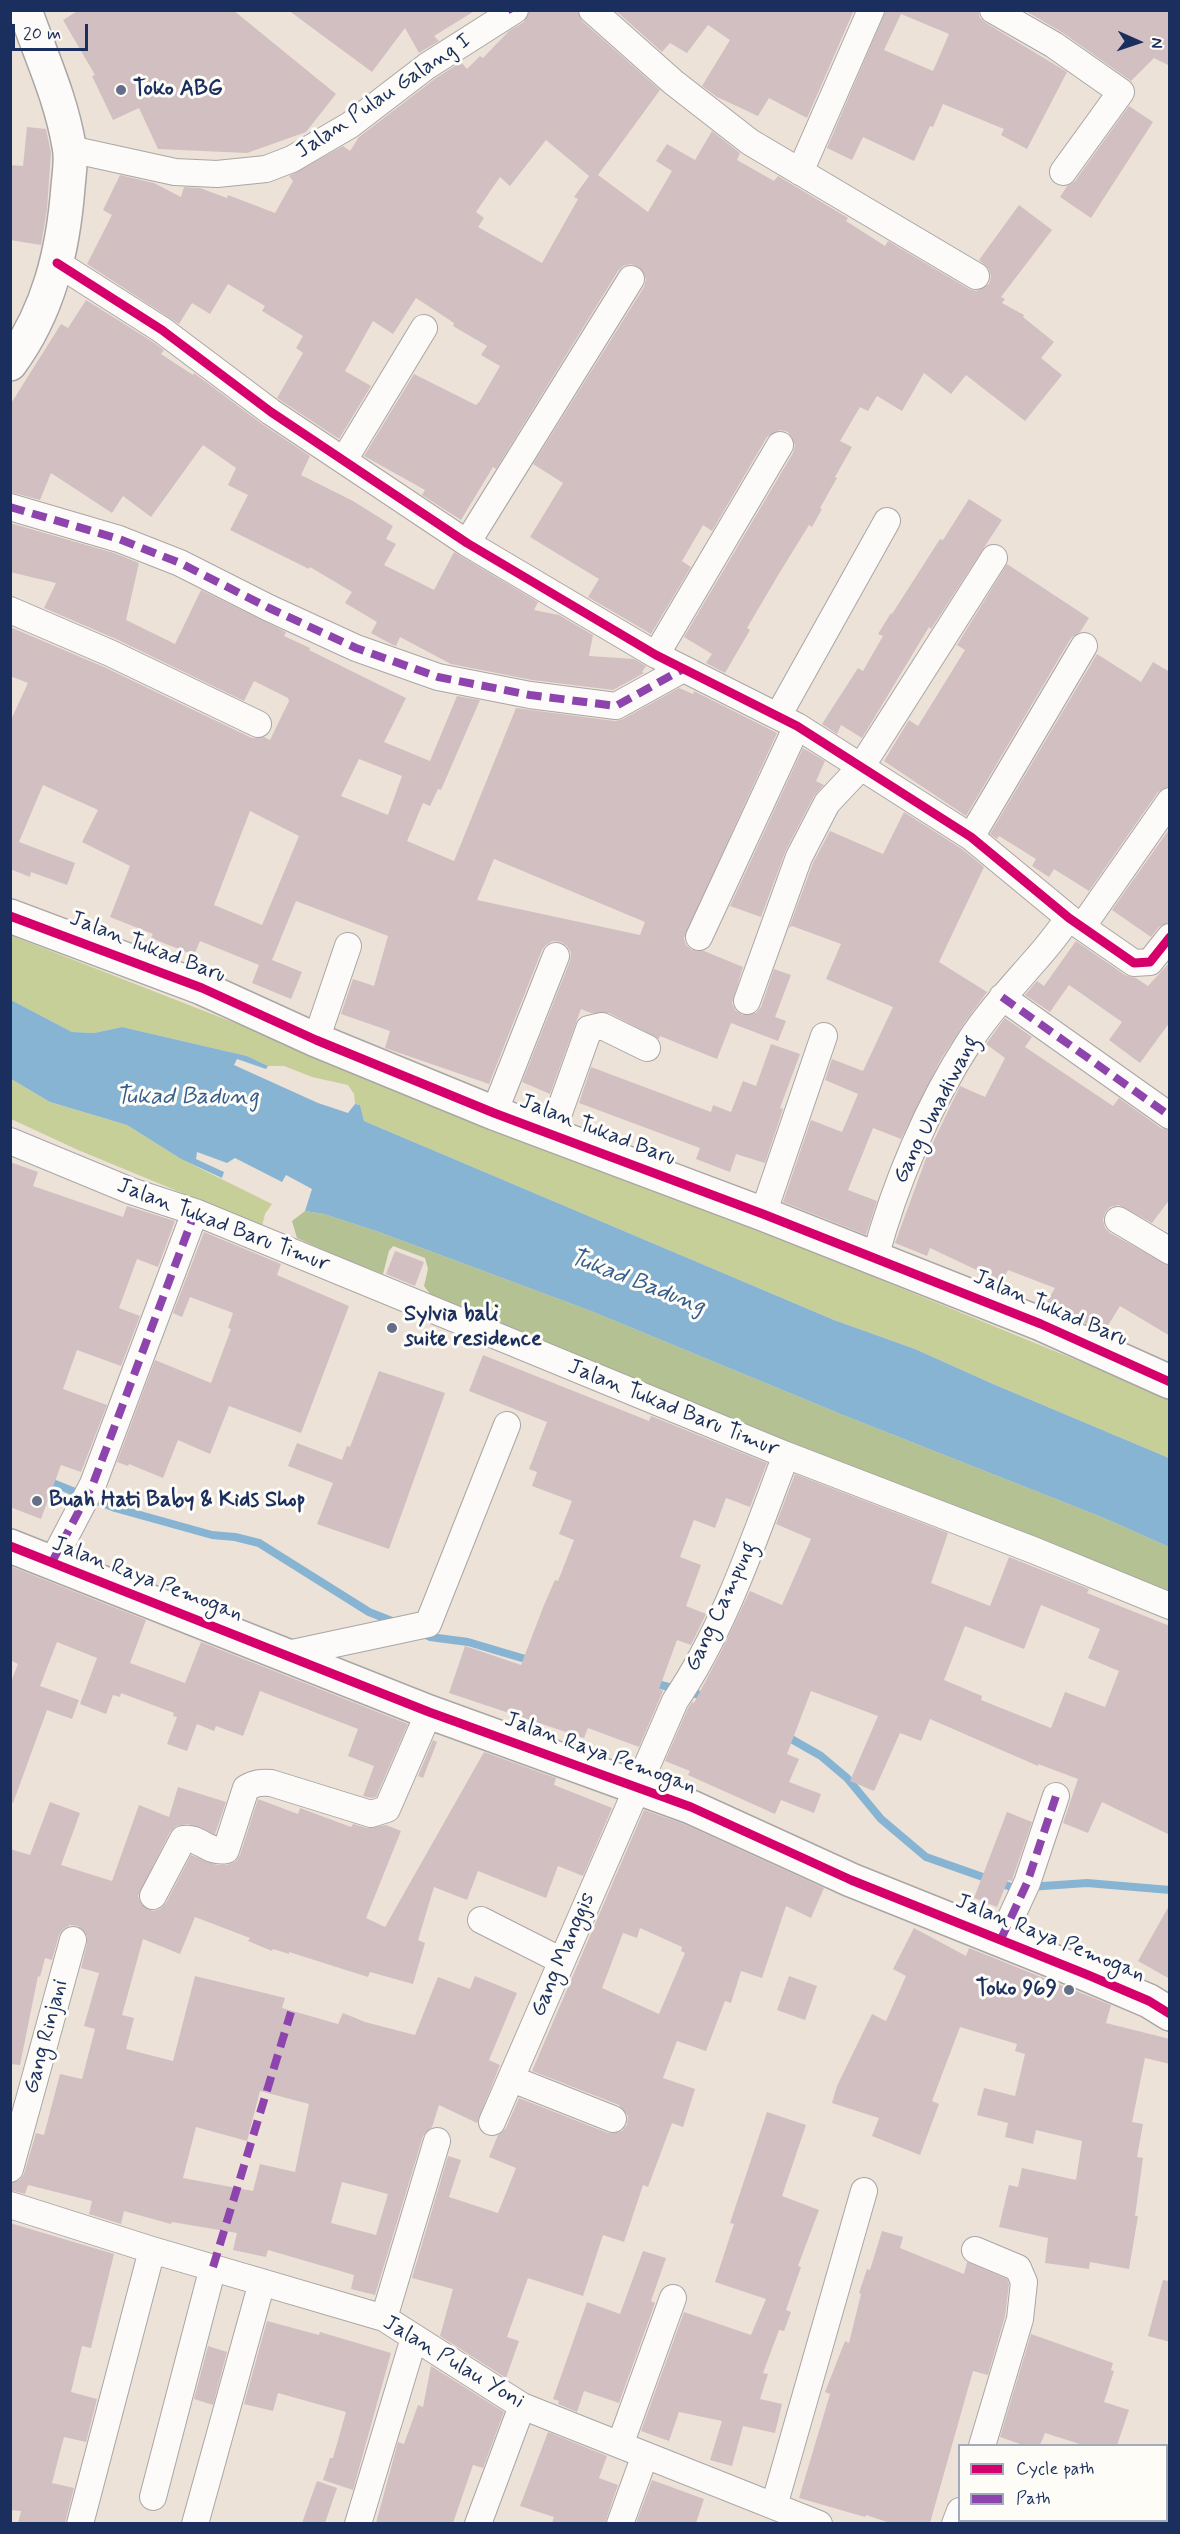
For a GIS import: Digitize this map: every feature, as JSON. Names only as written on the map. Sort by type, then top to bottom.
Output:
[{"type":"street","points":[[10,364],[26,342],[49,293],[66,213],[70,149],[61,105],[25,10]]},
{"type":"street","name":"Jalan Pulau Galang I","points":[[70,149],[175,172],[218,174],[266,168],[292,159],[350,125],[427,66],[515,10]]},
{"type":"street","points":[[592,10],[706,108],[750,142],[976,276]]},
{"type":"street","points":[[800,172],[872,10]]},
{"type":"street","points":[[993,10],[1054,45],[1121,92],[1063,172]]},
{"type":"street","points":[[57,263],[162,330],[271,412],[467,543],[656,655],[787,721],[971,837],[1075,922],[1134,963],[1146,964],[1154,958],[1170,937]]},
{"type":"street","points":[[467,543],[631,279]]},
{"type":"street","points":[[344,460],[424,328]]},
{"type":"street","points":[[656,655],[780,445]]},
{"type":"street","points":[[10,507],[119,539],[180,563],[269,608],[356,648],[449,680],[530,695],[616,706],[683,669]]},
{"type":"street","points":[[699,937],[787,721],[887,520]]},
{"type":"street","points":[[747,1001],[799,857],[827,803],[861,766],[994,558]]},
{"type":"street","points":[[10,609],[110,653],[258,724]]},
{"type":"street","points":[[971,837],[1084,646]]},
{"type":"street","name":"Gang Umadiwang","points":[[875,1258],[894,1192],[938,1098],[969,1043],[1002,997],[1039,956],[1075,922],[1170,801]]},
{"type":"street","name":"Jalan Tukad Baru","points":[[10,916],[202,988],[316,1040],[494,1113],[763,1214],[1041,1324],[1170,1382]]},
{"type":"street","points":[[316,1040],[348,946]]},
{"type":"street","points":[[494,1113],[556,956]]},
{"type":"street","points":[[1002,997],[1170,1116]]},
{"type":"street","points":[[551,1135],[589,1029],[597,1025],[602,1026],[647,1048]]},
{"type":"street","points":[[763,1214],[824,1036]]},
{"type":"street","name":"Jalan Tukad Baru Timur","points":[[10,1141],[131,1191],[195,1212],[786,1455],[1033,1550],[1170,1606]]},
{"type":"street","points":[[51,1564],[93,1484],[195,1212]]},
{"type":"street","points":[[1118,1220],[1170,1251]]},
{"type":"street","points":[[283,1655],[428,1624],[507,1425]]},
{"type":"street","name":"Gang Campung","points":[[638,1787],[675,1701],[698,1666],[746,1560],[786,1455]]},
{"type":"street","name":"Jalan Raya Pemogan","points":[[10,1546],[429,1712],[691,1807],[851,1880],[1007,1928],[1170,2014]]},
{"type":"street","points":[[153,1896],[183,1839],[192,1838],[216,1851],[226,1850],[246,1788],[259,1782],[271,1783],[371,1814],[387,1809],[429,1712]]},
{"type":"street","name":"Gang Manggis","points":[[492,2122],[560,1960],[638,1787]]},
{"type":"street","points":[[1007,1928],[1027,1883],[1056,1796]]},
{"type":"street","points":[[481,1920],[560,1960]]},
{"type":"street","name":"Gang Rinjani","points":[[10,2169],[73,1940]]},
{"type":"street","points":[[512,2079],[613,2119]]},
{"type":"street","points":[[384,2318],[437,2141]]},
{"type":"street","points":[[774,2506],[864,2192]]},
{"type":"street","name":"Jalan Pulau Yoni","points":[[10,2205],[152,2250],[384,2318],[522,2406],[819,2523]]},
{"type":"street","points":[[81,2523],[152,2250]]},
{"type":"street","points":[[975,2250],[1018,2268],[1024,2282],[1020,2319],[982,2444]]},
{"type":"street","points":[[153,2497],[213,2267]]},
{"type":"street","points":[[195,2523],[262,2282]]},
{"type":"street","points":[[620,2445],[673,2298]]},
{"type":"street","points":[[358,2523],[414,2338]]},
{"type":"street","points":[[478,2523],[522,2406]]},
{"type":"street","points":[[620,2523],[645,2455]]},
{"type":"green space","points":[[10,935],[667,1192],[1169,1398],[1169,1458],[915,1349],[834,1320],[364,1121],[360,1105],[355,1104],[354,1094],[348,1085],[312,1077],[284,1066],[268,1066],[247,1056],[122,1027],[94,1033],[72,1032],[11,1000]]},
{"type":"green space","points":[[11,1079],[50,1102],[127,1125],[181,1159],[272,1204],[265,1214],[262,1226],[78,1150],[11,1119]]},
{"type":"green space","points":[[305,1211],[324,1214],[379,1232],[591,1311],[843,1415],[1104,1518],[1169,1547],[1169,1599],[434,1299],[424,1286],[428,1269],[425,1258],[393,1246],[389,1251],[383,1274],[343,1259],[297,1238],[292,1221]]},
{"type":"water","name":"Tukad Badung","points":[[11,1000],[72,1032],[94,1033],[122,1027],[247,1056],[268,1066],[266,1069],[237,1059],[234,1065],[318,1103],[348,1113],[355,1104],[360,1105],[364,1121],[834,1320],[915,1349],[1169,1458],[1169,1547],[1104,1518],[843,1415],[591,1311],[379,1232],[324,1214],[305,1211],[312,1189],[286,1175],[282,1182],[235,1158],[227,1163],[197,1152],[196,1159],[224,1172],[222,1178],[181,1159],[127,1125],[50,1102],[11,1079]]},
{"type":"building","points":[[79,10],[233,10],[336,94],[306,132],[247,153],[158,149],[139,108],[113,120],[92,76],[95,75],[63,20]]},
{"type":"building","points":[[288,10],[476,10],[434,36],[439,41],[419,53],[405,28],[372,72]]},
{"type":"building","points":[[530,10],[577,10],[582,21],[660,90],[598,175],[648,212],[672,171],[656,161],[667,144],[695,160],[712,131],[740,153],[737,160],[774,181],[778,176],[848,218],[846,221],[885,246],[888,241],[969,289],[976,291],[989,284],[991,277],[989,269],[979,260],[1019,205],[1052,230],[1001,297],[1005,299],[1002,303],[1024,315],[1023,317],[1054,342],[1041,358],[1062,375],[1025,421],[966,375],[951,394],[924,373],[902,411],[877,396],[868,411],[860,407],[840,441],[852,447],[820,508],[822,509],[812,527],[809,525],[777,577],[747,628],[750,630],[725,673],[706,663],[712,654],[684,637],[793,453],[795,445],[788,432],[780,430],[767,437],[712,531],[703,525],[682,561],[691,567],[651,634],[588,597],[599,579],[530,537],[563,483],[533,464],[644,287],[646,279],[639,267],[631,264],[623,266],[618,271],[496,469],[493,467],[461,520],[422,495],[425,490],[364,456],[414,374],[476,405],[480,401],[500,366],[481,355],[487,346],[453,326],[454,323],[416,298],[393,334],[373,321],[345,371],[371,386],[339,439],[277,398],[303,353],[296,348],[303,336],[262,311],[265,306],[228,284],[210,314],[192,303],[179,324],[87,264],[112,215],[103,210],[120,175],[154,183],[181,197],[184,187],[200,188],[227,198],[228,195],[275,213],[293,181],[289,176],[343,146],[350,151],[359,137],[436,78],[461,62],[467,69],[480,56],[483,58],[509,31],[524,22]],"holes":[[[546,140],[589,176],[574,197],[578,199],[542,263],[478,227],[484,218],[476,212],[500,177],[510,186]]]},
{"type":"building","points":[[615,10],[854,10],[807,118],[769,98],[758,116],[717,97],[702,86],[730,40],[708,25],[687,53],[670,43],[662,52]]},
{"type":"building","points":[[886,10],[978,10],[980,18],[986,23],[1067,72],[1027,149],[1001,135],[1004,129],[943,104],[914,161],[863,137],[852,160],[827,148]],"holes":[[[901,14],[949,34],[933,71],[884,50]]]},
{"type":"building","points":[[1024,10],[1170,10],[1170,66],[1154,58],[1131,81],[1063,33]]},
{"type":"building","points":[[1129,106],[1153,122],[1091,218],[1060,197],[1067,186],[1075,181]]},
{"type":"building","points":[[27,127],[46,129],[51,153],[47,209],[41,245],[10,240],[10,165],[23,166]]},
{"type":"building","points":[[86,300],[153,342],[164,350],[161,354],[193,375],[194,373],[262,424],[310,456],[301,475],[353,501],[393,526],[386,539],[396,544],[384,565],[434,590],[454,552],[538,602],[534,610],[559,615],[593,635],[589,656],[634,659],[646,666],[642,672],[644,673],[613,690],[532,680],[451,664],[400,637],[396,646],[393,645],[371,633],[377,622],[345,603],[352,592],[310,567],[309,569],[230,530],[248,495],[228,485],[236,468],[203,445],[151,517],[123,496],[112,513],[51,473],[40,500],[10,492],[10,405],[61,324],[68,328]]},
{"type":"building","points":[[969,499],[1002,520],[931,629],[929,627],[862,738],[841,725],[837,734],[822,724],[858,668],[863,671],[883,636],[878,634]]},
{"type":"building","points":[[10,523],[114,553],[139,563],[126,620],[175,644],[201,590],[286,632],[284,636],[310,648],[309,650],[406,698],[384,742],[430,761],[457,696],[480,700],[441,790],[438,789],[430,806],[423,803],[407,841],[454,861],[516,708],[615,721],[623,719],[679,688],[693,694],[694,691],[777,733],[684,938],[686,945],[692,950],[704,951],[743,967],[732,1003],[735,1010],[742,1015],[756,1013],[761,1007],[774,969],[791,975],[775,1017],[786,1021],[778,1041],[731,1023],[717,1059],[660,1036],[659,1039],[609,1013],[591,1013],[581,1009],[550,1094],[522,1082],[570,961],[571,953],[567,946],[553,941],[542,950],[489,1084],[385,1048],[390,1031],[341,1014],[353,979],[374,986],[388,936],[296,901],[272,960],[302,972],[291,999],[252,983],[259,965],[200,941],[194,955],[151,938],[153,934],[110,917],[130,866],[82,842],[98,810],[43,785],[19,842],[75,863],[67,885],[31,872],[30,877],[10,869],[10,722],[28,683],[10,676],[10,627],[104,667],[252,738],[264,737],[270,740],[289,701],[288,698],[254,681],[244,701],[116,639],[44,608],[56,583],[10,572]],"holes":[[[359,759],[402,776],[388,815],[341,796]],[[250,811],[299,836],[262,925],[214,905]],[[494,859],[645,922],[640,935],[477,900]]]},
{"type":"building","points":[[1007,564],[1089,618],[1080,632],[1071,638],[966,816],[884,761],[909,720],[918,726],[965,650],[957,645]]},
{"type":"building","points":[[1097,654],[1141,682],[1153,662],[1170,672],[1170,786],[1158,792],[1089,891],[1054,869],[1049,877],[1032,866],[1036,859],[999,836],[997,839],[990,834]]},
{"type":"building","points":[[803,748],[825,761],[816,781],[824,785],[814,796],[786,850],[761,917],[730,906]]},
{"type":"building","points":[[904,812],[962,849],[984,867],[939,962],[987,992],[941,1059],[901,1139],[873,1128],[848,1190],[877,1201],[866,1235],[783,1202],[811,1120],[842,1132],[858,1094],[825,1080],[832,1059],[863,1071],[893,1007],[826,979],[841,944],[792,926],[789,928],[813,863],[830,831],[883,854]]},
{"type":"building","points":[[1170,828],[1170,922],[1159,927],[1151,937],[1112,910]]},
{"type":"building","points":[[1076,941],[1125,975],[1136,978],[1148,986],[1170,962],[1170,1022],[1140,1063],[1109,1040],[1122,1022],[1069,985],[1050,1012],[1025,995],[1037,981],[1044,986]]},
{"type":"building","points":[[1005,1018],[1032,1037],[1025,1047],[1113,1106],[1119,1098],[1161,1128],[1170,1131],[1170,1199],[1152,1223],[1119,1205],[1110,1207],[1103,1220],[1105,1228],[1110,1233],[1170,1266],[1170,1336],[1120,1306],[1104,1332],[1045,1305],[1055,1288],[1008,1270],[1002,1282],[930,1248],[927,1256],[895,1243],[928,1153],[960,1086],[985,1097],[1005,1058],[986,1044]]},
{"type":"building","points":[[771,1044],[800,1054],[780,1108],[783,1109],[765,1163],[736,1154],[730,1172],[696,1159],[700,1148],[579,1103],[591,1067],[711,1112],[713,1105],[731,1112],[743,1081],[756,1086]]},
{"type":"building","points":[[10,1162],[38,1172],[33,1186],[123,1217],[127,1206],[175,1221],[158,1267],[137,1259],[119,1308],[140,1316],[121,1366],[77,1350],[63,1389],[107,1405],[81,1472],[61,1465],[41,1519],[10,1507]]},
{"type":"building","points":[[204,1232],[281,1264],[277,1275],[349,1306],[301,1433],[229,1406],[210,1454],[178,1440],[163,1478],[129,1464],[128,1466],[117,1462],[155,1360],[211,1383],[231,1329],[228,1328],[233,1313],[190,1297],[182,1317],[173,1313]]},
{"type":"building","points":[[395,1251],[424,1262],[415,1286],[386,1274]]},
{"type":"building","points":[[483,1355],[649,1421],[651,1416],[767,1463],[750,1507],[726,1498],[715,1528],[694,1520],[680,1557],[701,1565],[686,1606],[706,1614],[691,1645],[677,1640],[659,1689],[663,1691],[639,1747],[588,1728],[584,1738],[449,1693],[465,1646],[521,1665],[544,1605],[555,1580],[558,1581],[574,1540],[559,1534],[572,1501],[532,1486],[537,1472],[529,1469],[547,1422],[469,1391]]},
{"type":"building","points":[[379,1371],[445,1393],[389,1549],[317,1524],[333,1483],[288,1466],[297,1443],[342,1460],[347,1446],[350,1447]]},
{"type":"building","points":[[795,1474],[948,1533],[931,1583],[990,1606],[1009,1557],[1089,1589],[1087,1593],[1170,1626],[1170,1835],[1102,1802],[1088,1833],[1063,1823],[1078,1779],[1038,1764],[1038,1766],[930,1719],[921,1741],[900,1733],[874,1791],[850,1781],[878,1716],[811,1691],[787,1754],[799,1759],[789,1782],[821,1794],[814,1813],[781,1800],[775,1814],[688,1775],[690,1771],[665,1761],[688,1708],[692,1702],[694,1703],[750,1591],[782,1605],[811,1539],[776,1524]],"holes":[[[1041,1605],[1100,1629],[1088,1658],[1119,1671],[1105,1707],[1065,1692],[1051,1728],[981,1700],[982,1696],[944,1680],[965,1626],[1024,1649]]]},
{"type":"building","points":[[10,1566],[146,1620],[130,1663],[185,1683],[201,1642],[408,1724],[376,1797],[363,1796],[374,1766],[348,1756],[358,1729],[260,1691],[243,1736],[216,1726],[214,1731],[197,1724],[187,1751],[167,1744],[177,1717],[173,1716],[174,1713],[121,1693],[120,1697],[113,1695],[106,1714],[80,1704],[97,1658],[57,1642],[40,1686],[79,1700],[72,1719],[47,1710],[13,1803],[10,1802],[10,1684],[18,1664],[10,1660]]},
{"type":"building","points":[[433,1740],[437,1742],[423,1778],[418,1776]]},
{"type":"building","points":[[484,1752],[556,1778],[554,1785],[612,1808],[583,1876],[558,1866],[546,1898],[478,1871],[467,1900],[434,1887],[418,1940],[425,1943],[413,1984],[370,1972],[368,1977],[289,1952],[289,1954],[273,1949],[272,1951],[248,1941],[250,1938],[195,1917],[180,1954],[143,1939],[122,2015],[134,2018],[126,2049],[173,2061],[195,1976],[285,1998],[282,2008],[338,2024],[343,2013],[365,2022],[415,2035],[438,1977],[470,1989],[475,1976],[517,1993],[489,2060],[500,2065],[477,2123],[439,2105],[432,2127],[423,2136],[375,2295],[351,2289],[354,2275],[268,2250],[266,2257],[233,2250],[237,2233],[172,2222],[171,2224],[124,2211],[121,2224],[89,2214],[92,2201],[28,2185],[25,2194],[10,2190],[10,2184],[20,2180],[24,2174],[36,2133],[44,2135],[60,2074],[82,2079],[95,2029],[84,2026],[99,1973],[81,1968],[87,1936],[78,1926],[70,1925],[59,1935],[52,1960],[45,1958],[40,1977],[38,1976],[20,2065],[10,2064],[10,1849],[30,1855],[50,1802],[80,1813],[61,1865],[112,1881],[139,1805],[169,1817],[178,1787],[226,1802],[215,1834],[188,1824],[176,1826],[170,1832],[138,1896],[141,1904],[153,1911],[160,1909],[166,1903],[191,1855],[217,1865],[227,1865],[236,1861],[258,1799],[298,1814],[300,1808],[351,1827],[353,1824],[367,1828],[386,1825],[401,1831],[366,1918],[385,1927]],"holes":[[[260,2091],[309,2104],[295,2172],[260,2164],[253,2191],[183,2178],[196,2127],[247,2141]],[[342,2182],[388,2194],[376,2235],[331,2223]]]},
{"type":"building","points":[[644,1810],[684,1824],[824,1888],[811,1918],[786,1906],[762,1978],[741,1971],[731,2003],[725,2001],[706,2051],[677,2041],[663,2078],[695,2089],[683,2127],[672,2123],[648,2187],[643,2185],[624,2242],[603,2235],[583,2296],[528,2278],[507,2337],[519,2341],[506,2378],[440,2336],[453,2289],[412,2278],[448,2156],[461,2160],[449,2197],[498,2213],[516,2168],[489,2157],[498,2135],[506,2128],[519,2098],[608,2133],[622,2131],[627,2125],[628,2116],[619,2105],[532,2071]],"holes":[[[640,1928],[682,1947],[681,1951],[685,1953],[659,2014],[602,1988],[623,1933],[637,1938]]]},
{"type":"building","points":[[1007,1812],[1032,1822],[1012,1881],[1008,1880],[997,1907],[974,1898]]},
{"type":"building","points":[[1170,1904],[1170,1979],[1138,1961]]},
{"type":"building","points":[[914,1928],[966,1956],[969,1948],[1111,2005],[1106,2023],[1170,2039],[1170,2064],[1145,2058],[1132,2122],[1143,2124],[1137,2157],[1143,2158],[1135,2216],[1138,2216],[1129,2269],[1090,2262],[1089,2269],[1045,2263],[1048,2238],[999,2227],[1009,2185],[1018,2187],[1022,2168],[1076,2180],[1082,2141],[1036,2130],[1033,2144],[1005,2137],[1008,2123],[977,2115],[984,2088],[1015,2096],[1025,2054],[1015,2051],[1017,2044],[960,2027],[932,2101],[939,2104],[920,2155],[872,2136],[879,2118],[832,2103],[837,2086],[872,2014],[886,2021],[906,1976],[893,1969]]},
{"type":"building","points":[[789,1976],[817,1986],[805,2020],[777,2010]]},
{"type":"building","points":[[767,2112],[806,2125],[782,2196],[819,2210],[798,2266],[801,2267],[786,2310],[791,2312],[784,2331],[779,2330],[763,2373],[768,2374],[760,2399],[782,2404],[775,2433],[743,2426],[732,2466],[710,2460],[722,2421],[679,2412],[669,2441],[641,2431],[684,2312],[751,2335],[766,2299],[715,2282],[734,2224],[730,2223]]},
{"type":"building","points":[[10,2223],[114,2254],[91,2348],[82,2346],[71,2392],[97,2399],[86,2442],[64,2437],[52,2483],[74,2488],[65,2523],[18,2523],[21,2511],[10,2510]]},
{"type":"building","points":[[882,2231],[903,2237],[900,2248],[964,2274],[967,2262],[1007,2279],[1009,2284],[1005,2316],[988,2375],[973,2371],[930,2523],[890,2523],[799,2498],[830,2394],[825,2392],[845,2341],[849,2343],[861,2294],[859,2293],[867,2269],[870,2270]]},
{"type":"building","points":[[643,2251],[666,2258],[651,2301],[655,2303],[619,2403],[584,2391],[577,2412],[558,2404],[559,2401],[553,2399],[587,2302],[620,2314]]},
{"type":"building","points":[[1163,2280],[1170,2281],[1170,2342],[1148,2336]]},
{"type":"building","points":[[267,2321],[319,2335],[320,2332],[391,2353],[353,2490],[323,2480],[330,2458],[333,2458],[346,2412],[278,2393],[273,2411],[244,2404]]},
{"type":"building","points":[[1031,2334],[1113,2363],[1111,2370],[1114,2371],[1104,2402],[1129,2410],[1117,2444],[1080,2444],[1045,2433],[1040,2444],[1020,2444],[1000,2437]]},
{"type":"building","points":[[208,2346],[227,2352],[213,2405],[194,2399]]},
{"type":"building","points":[[431,2366],[504,2412],[483,2468],[473,2465],[453,2523],[376,2523],[398,2442],[404,2444],[418,2405],[423,2407]]},
{"type":"building","points":[[548,2432],[607,2456],[599,2478],[618,2485],[605,2523],[552,2523],[554,2517],[520,2506]]},
{"type":"building","points":[[652,2480],[704,2499],[696,2523],[636,2523]]},
{"type":"building","points":[[317,2481],[337,2488],[325,2523],[302,2523]]},
{"type":"waterway","points":[[45,1480],[115,1508],[212,1535],[235,1537],[259,1543],[369,1612],[397,1623]]},
{"type":"waterway","points":[[422,1633],[430,1637],[468,1642],[532,1661]]},
{"type":"waterway","points":[[653,1683],[708,1697]]},
{"type":"waterway","points":[[786,1736],[821,1756],[847,1778],[881,1819],[926,1857],[1014,1888],[1087,1883],[1170,1890]]},
{"type":"marked path","points":[[10,507],[119,539],[180,563],[269,608],[356,648],[438,677],[530,695],[616,706],[683,669]]},
{"type":"marked path","points":[[1002,997],[1170,1116]]},
{"type":"marked path","points":[[51,1564],[93,1484],[195,1212]]},
{"type":"marked path","points":[[1001,1939],[1027,1883],[1056,1796]]},
{"type":"marked path","points":[[213,2267],[291,2012]]},
{"type":"cycle path","points":[[57,263],[162,330],[271,412],[467,543],[656,655],[797,726],[971,837],[1069,918],[1134,963],[1150,962],[1170,937]]},
{"type":"cycle path","points":[[10,916],[202,988],[316,1040],[494,1113],[763,1214],[1041,1324],[1170,1382]]},
{"type":"cycle path","points":[[10,1546],[429,1712],[691,1807],[851,1880],[1149,2001],[1170,2014]]},
{"type":"place","name":"Toko ABG","points":[[121,90]]},
{"type":"place","name":"Sylvia bali suite residence","points":[[392,1328]]},
{"type":"place","name":"Buah Hati Baby & Kids Shop","points":[[37,1501]]},
{"type":"place","name":"Toko 969","points":[[1069,1990]]}]
